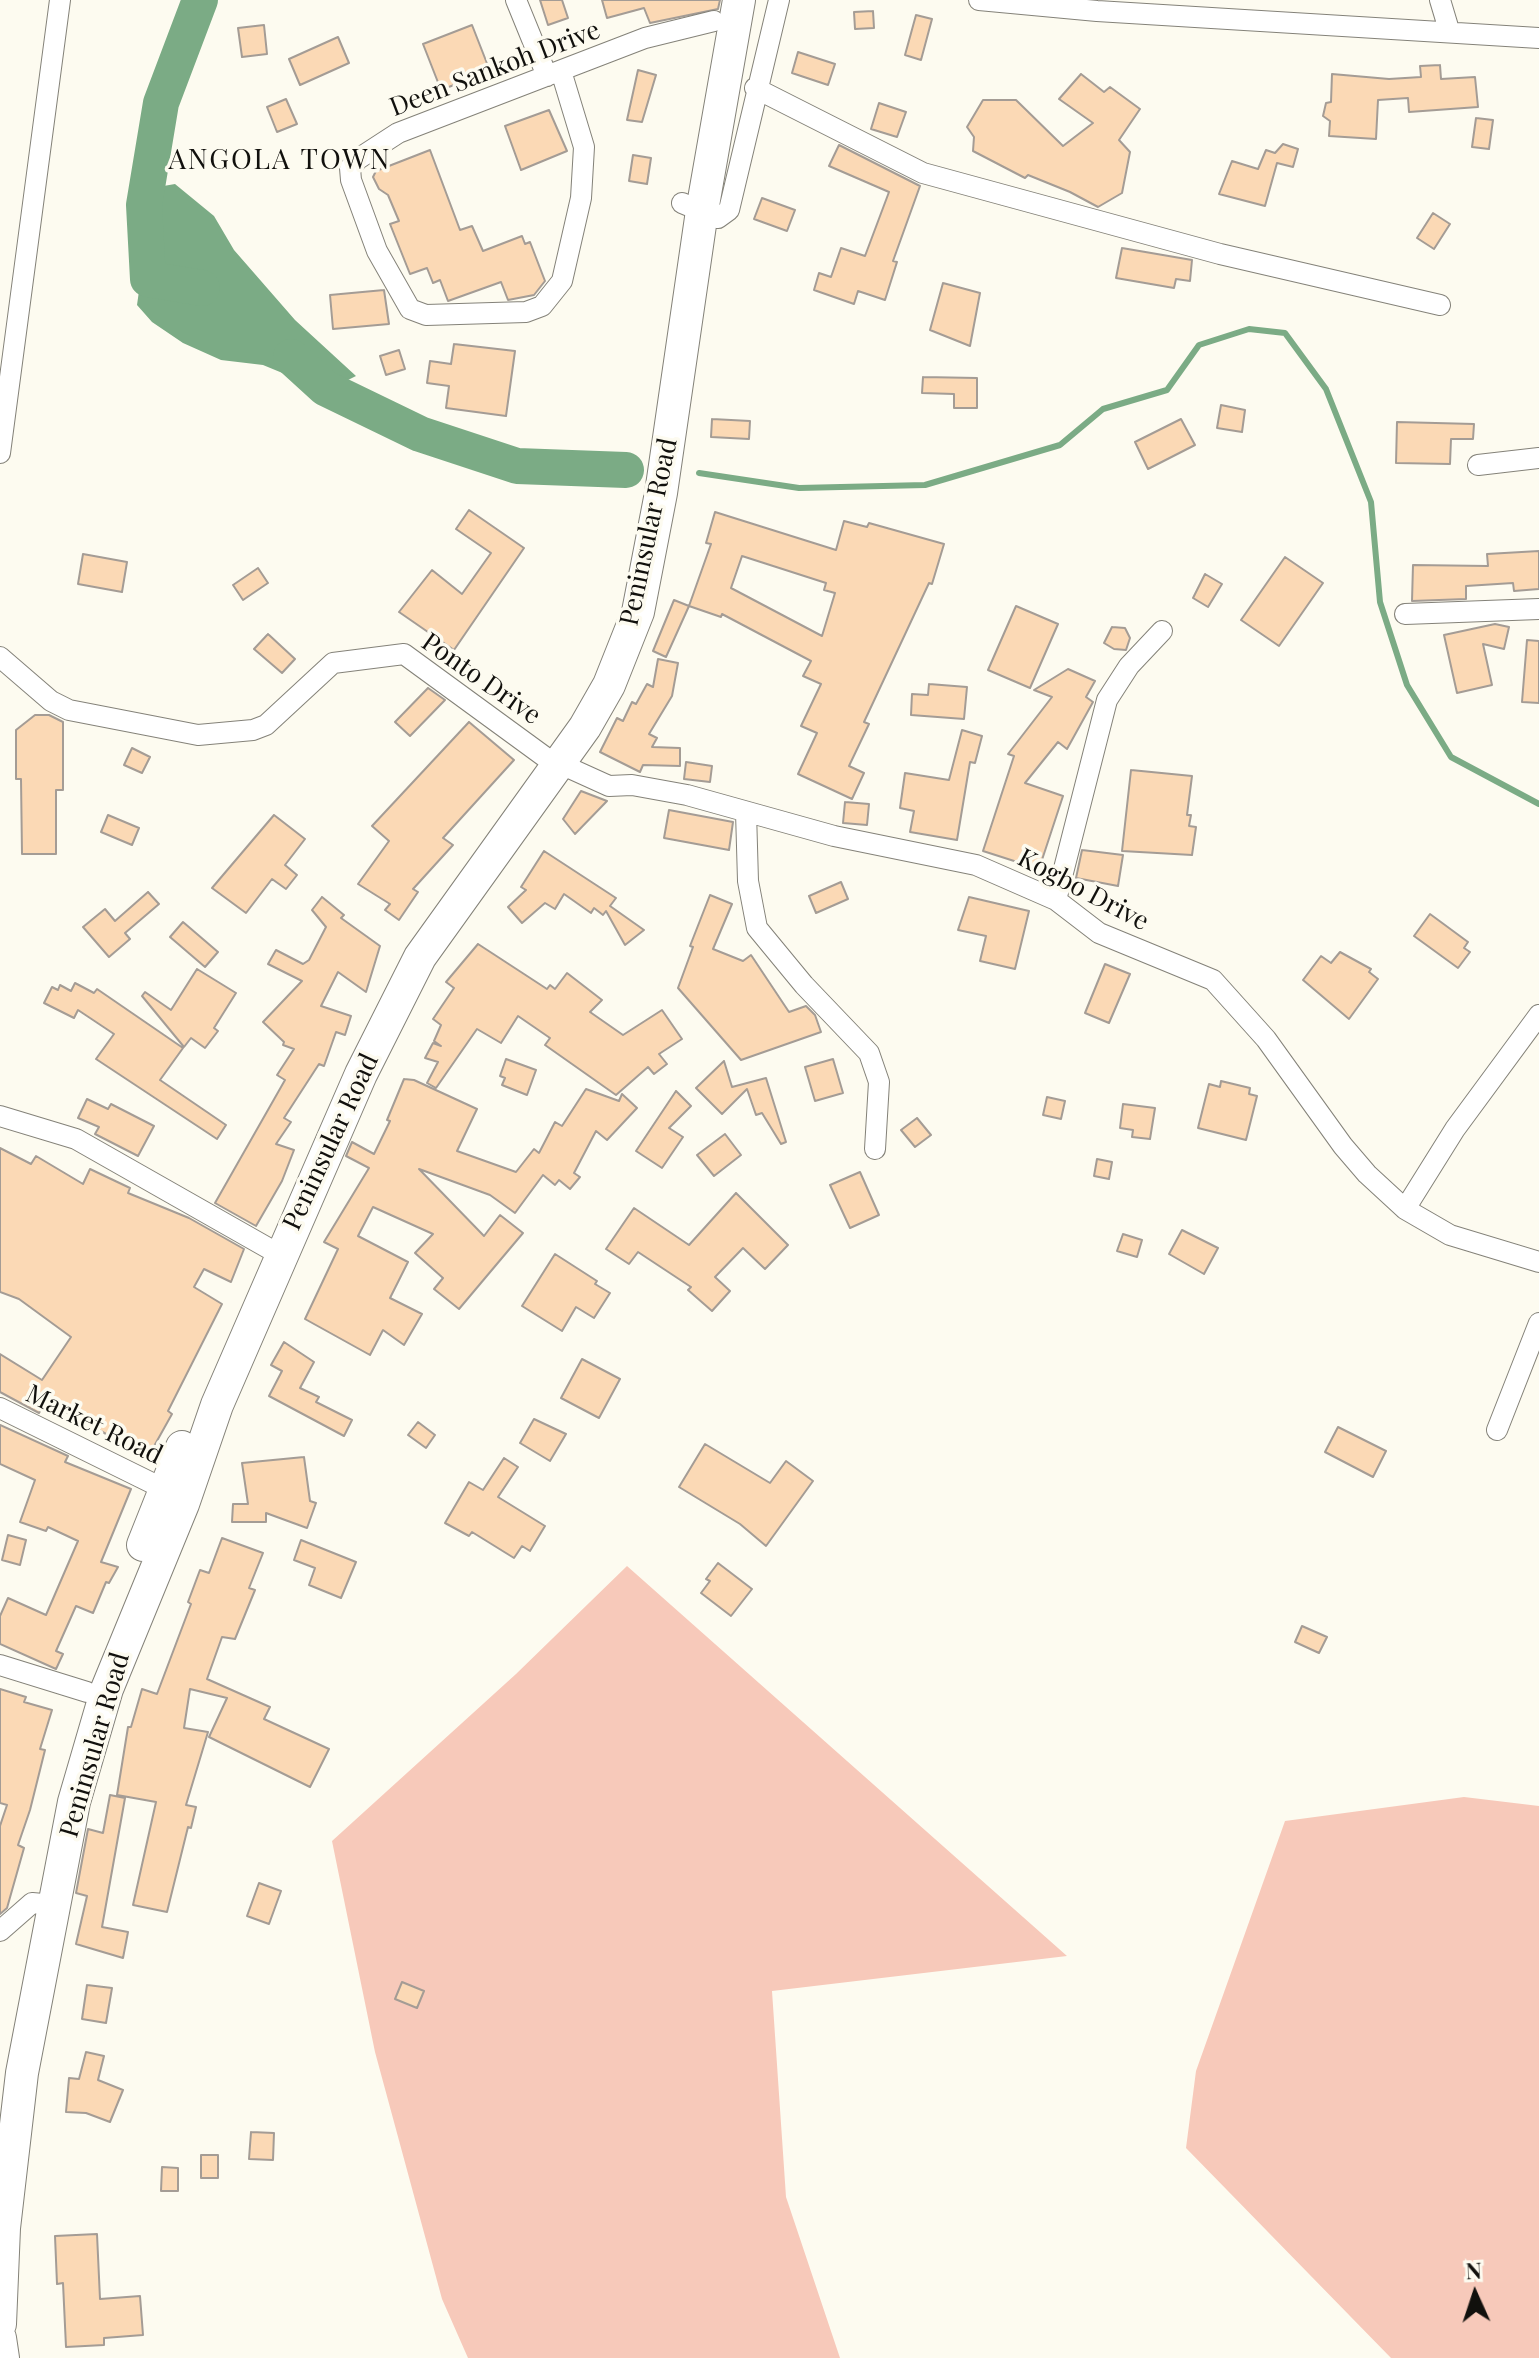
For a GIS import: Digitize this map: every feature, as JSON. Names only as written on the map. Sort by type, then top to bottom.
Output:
[{"type":"main road","name":"Peninsular Road","points":[[692,207],[739,0]]},
{"type":"main road","name":"Peninsular Road","points":[[0,2101],[43,1904],[107,1689],[183,1504],[217,1405],[310,1184],[420,957],[553,761],[609,685],[638,612],[661,493],[715,11]]},
{"type":"main road","name":"Peninsular Road","points":[[0,2324],[4,2228],[43,1904],[46,1836],[87,1692],[164,1489],[403,948],[553,761]]},
{"type":"main road","points":[[0,2338],[3,2358]]},
{"type":"street","points":[[0,453],[60,0]]},
{"type":"street","points":[[516,0],[554,73]]},
{"type":"street","points":[[692,207],[718,218],[729,210],[755,88],[779,0]]},
{"type":"street","points":[[979,0],[1539,38]]},
{"type":"street","points":[[1440,0],[1449,30]]},
{"type":"street","name":"Deen Sankoh Drive","points":[[554,73],[584,147],[581,198],[562,281],[542,306],[533,310],[426,315],[410,309],[377,251],[350,168],[398,133],[715,11]]},
{"type":"street","points":[[755,88],[923,173],[1220,254],[1440,305]]},
{"type":"street","points":[[1478,465],[1539,458]]},
{"type":"street","points":[[1405,614],[1539,609]]},
{"type":"street","points":[[1056,900],[1107,700],[1129,666],[1162,631]]},
{"type":"street","name":"Ponto Drive","points":[[0,657],[51,701],[69,710],[198,735],[253,730],[266,725],[333,663],[404,654],[553,761]]},
{"type":"street","name":"Kogbo Drive","points":[[553,761],[609,786],[654,789],[834,836],[976,865],[1056,900],[1099,933],[1213,980],[1266,1039],[1343,1146],[1367,1174],[1405,1209],[1450,1235],[1539,1262]]},
{"type":"street","points":[[746,812],[750,896],[757,928],[804,985],[869,1053],[879,1082],[875,1149]]},
{"type":"street","points":[[1405,1209],[1455,1129],[1539,1015]]},
{"type":"street","points":[[0,1116],[76,1139],[268,1248]]},
{"type":"street","points":[[1497,1430],[1539,1323]]},
{"type":"street","name":"Market Road","points":[[0,1408],[164,1489]]},
{"type":"street","points":[[0,1665],[87,1692]]},
{"type":"street","points":[[0,1931],[43,1904]]},
{"type":"shaded area","points":[[175,184],[214,216],[234,250],[295,320],[356,376],[316,396],[297,379],[263,365],[221,360],[183,343],[152,322],[137,305],[139,291],[152,290],[161,261],[152,188]]},
{"type":"shaded area","points":[[627,1566],[1067,1956],[772,1991],[786,2197],[840,2358],[468,2358],[442,2299],[375,2052],[332,1841],[516,1674]]},
{"type":"shaded area","points":[[1464,1797],[1539,1806],[1539,2358],[1391,2358],[1186,2148],[1196,2071],[1285,1821]]},
{"type":"building","points":[[540,0],[562,0],[568,18],[548,25]]},
{"type":"building","points":[[602,0],[720,0],[718,9],[650,23],[644,8],[607,18]]},
{"type":"building","points":[[873,11],[874,28],[855,29],[854,12]]},
{"type":"building","points":[[916,15],[932,19],[921,60],[905,55]]},
{"type":"building","points":[[264,25],[267,54],[242,57],[238,28]]},
{"type":"building","points":[[472,25],[490,71],[441,90],[423,44]]},
{"type":"building","points":[[338,37],[349,63],[300,85],[289,59]]},
{"type":"building","points":[[798,52],[835,64],[828,85],[792,73]]},
{"type":"building","points":[[1440,65],[1441,79],[1475,77],[1478,107],[1409,112],[1408,98],[1378,100],[1376,139],[1329,136],[1330,121],[1323,116],[1326,103],[1331,102],[1332,74],[1389,79],[1421,77],[1420,66]]},
{"type":"building","points":[[638,70],[656,75],[642,122],[627,120]]},
{"type":"building","points":[[1081,74],[1104,92],[1110,87],[1140,109],[1119,140],[1130,152],[1122,193],[1098,207],[1028,175],[1025,178],[973,151],[974,137],[967,127],[983,100],[1016,100],[1063,146],[1093,123],[1059,99]]},
{"type":"building","points":[[286,99],[297,124],[277,132],[267,107]]},
{"type":"building","points":[[879,103],[906,112],[897,137],[871,129]]},
{"type":"building","points":[[549,110],[567,151],[521,170],[505,126]]},
{"type":"building","points":[[1476,118],[1493,120],[1489,149],[1472,147]]},
{"type":"building","points":[[1283,144],[1298,149],[1293,167],[1277,163],[1265,206],[1219,194],[1232,161],[1258,169],[1266,150],[1275,153]]},
{"type":"building","points":[[839,145],[920,186],[893,261],[897,262],[885,300],[858,291],[854,304],[814,290],[819,273],[831,277],[841,248],[865,256],[889,192],[829,166]]},
{"type":"building","points":[[430,150],[460,230],[472,226],[483,251],[522,236],[525,244],[530,242],[545,281],[534,295],[508,300],[501,282],[448,301],[440,280],[433,283],[427,268],[410,274],[390,224],[399,221],[388,195],[379,189],[373,177],[376,171]]},
{"type":"building","points":[[633,155],[651,158],[647,184],[629,181]]},
{"type":"building","points":[[762,198],[795,210],[787,231],[754,219]]},
{"type":"building","points":[[1433,213],[1450,224],[1434,249],[1417,238]]},
{"type":"building","points":[[1122,248],[1192,260],[1190,281],[1176,279],[1174,288],[1116,278]]},
{"type":"building","points":[[943,283],[980,293],[970,346],[930,330]]},
{"type":"building","points":[[384,290],[389,324],[333,329],[330,295]]},
{"type":"building","points":[[454,344],[515,351],[506,416],[446,408],[449,386],[427,383],[430,361],[451,364]]},
{"type":"building","points":[[399,350],[405,369],[386,375],[380,356]]},
{"type":"building","points":[[923,377],[977,378],[977,408],[954,408],[954,394],[922,393]]},
{"type":"building","points":[[1221,405],[1245,410],[1242,432],[1217,428]]},
{"type":"building","points":[[712,419],[750,421],[749,439],[711,437]]},
{"type":"building","points":[[1181,419],[1195,445],[1148,469],[1135,442]]},
{"type":"building","points":[[1397,422],[1474,424],[1473,439],[1451,439],[1450,464],[1396,463]]},
{"type":"building","points":[[469,510],[524,548],[454,650],[399,612],[432,570],[462,594],[491,553],[456,529]]},
{"type":"building","points":[[715,512],[836,550],[844,521],[867,527],[869,523],[944,544],[932,584],[929,583],[864,722],[869,724],[849,766],[864,773],[852,799],[798,774],[817,733],[801,726],[821,684],[803,676],[811,661],[722,614],[721,617],[689,606],[711,544],[706,543]],"holes":[[[742,556],[826,583],[824,590],[835,593],[822,636],[731,588]]]},
{"type":"building","points":[[1539,551],[1539,589],[1514,591],[1513,583],[1466,586],[1466,599],[1412,601],[1413,565],[1488,566],[1487,554]]},
{"type":"building","points":[[83,554],[127,562],[122,592],[78,584]]},
{"type":"building","points":[[1285,557],[1323,583],[1279,646],[1241,620]]},
{"type":"building","points":[[258,568],[268,583],[243,600],[233,585]]},
{"type":"building","points":[[1205,574],[1222,584],[1208,607],[1193,598]]},
{"type":"building","points":[[674,600],[689,606],[666,657],[653,651]]},
{"type":"building","points":[[1016,606],[1058,624],[1030,688],[988,670]]},
{"type":"building","points":[[1495,624],[1509,627],[1504,649],[1483,644],[1492,685],[1457,693],[1444,635]]},
{"type":"building","points":[[1112,627],[1125,628],[1130,638],[1126,650],[1114,649],[1104,643]]},
{"type":"building","points":[[268,634],[295,659],[282,673],[254,649]]},
{"type":"building","points":[[1527,640],[1539,641],[1539,703],[1522,702]]},
{"type":"building","points":[[658,659],[678,663],[672,696],[649,734],[657,738],[652,747],[680,748],[680,766],[643,765],[640,772],[600,752],[617,718],[623,721],[632,702],[636,704],[647,684],[653,687]]},
{"type":"building","points":[[1068,669],[1095,681],[1086,697],[1093,702],[1067,749],[1058,742],[1025,783],[1063,796],[1039,869],[983,851],[1014,756],[1008,754],[1052,697],[1034,690]]},
{"type":"building","points":[[929,684],[967,687],[964,719],[911,715],[912,694],[928,695]]},
{"type":"building","points":[[428,688],[445,700],[410,736],[395,722]]},
{"type":"building","points":[[35,715],[49,715],[63,722],[63,790],[56,790],[56,854],[22,854],[21,779],[16,779],[16,730]]},
{"type":"building","points":[[469,722],[514,760],[443,838],[453,845],[413,889],[418,892],[399,920],[385,910],[390,904],[358,884],[389,841],[372,826]]},
{"type":"building","points":[[962,730],[982,736],[975,763],[970,762],[957,840],[910,832],[914,811],[900,808],[905,773],[949,780]]},
{"type":"building","points":[[132,748],[150,757],[142,773],[124,765]]},
{"type":"building","points":[[686,762],[712,766],[710,782],[684,779]]},
{"type":"building","points":[[1131,770],[1192,776],[1187,815],[1191,815],[1189,826],[1196,827],[1192,855],[1122,851]]},
{"type":"building","points":[[581,791],[607,801],[575,834],[563,819]]},
{"type":"building","points":[[845,802],[869,804],[867,825],[843,823]]},
{"type":"building","points":[[669,810],[733,822],[729,850],[664,838]]},
{"type":"building","points":[[108,815],[139,828],[132,845],[101,832]]},
{"type":"building","points":[[274,815],[305,839],[285,865],[297,875],[286,889],[272,879],[246,913],[212,888]]},
{"type":"building","points":[[1082,850],[1123,855],[1118,886],[1076,878]]},
{"type":"building","points":[[544,851],[616,898],[610,906],[644,930],[625,945],[606,911],[603,915],[594,908],[591,913],[564,894],[555,909],[545,903],[522,923],[508,907],[526,890],[521,887]]},
{"type":"building","points":[[841,882],[848,899],[816,913],[809,896]]},
{"type":"building","points":[[148,892],[159,904],[125,933],[130,939],[109,957],[83,927],[105,909],[115,921]]},
{"type":"building","points":[[710,895],[732,904],[713,949],[743,961],[751,955],[789,1012],[806,1006],[815,1015],[821,1032],[741,1060],[678,988]]},
{"type":"building","points":[[322,897],[344,915],[341,918],[380,946],[366,992],[338,972],[321,1006],[351,1016],[345,1035],[336,1032],[324,1066],[319,1064],[284,1118],[291,1122],[276,1144],[294,1150],[282,1181],[256,1226],[215,1203],[285,1080],[277,1075],[294,1049],[283,1045],[284,1042],[263,1022],[302,981],[268,964],[276,950],[303,964],[309,960],[326,927],[312,910]]},
{"type":"building","points":[[969,897],[1029,911],[1015,969],[980,961],[986,936],[958,930]]},
{"type":"building","points":[[1430,914],[1468,942],[1464,948],[1470,952],[1458,968],[1414,936]]},
{"type":"building","points":[[183,922],[218,952],[205,967],[170,937]]},
{"type":"building","points":[[478,944],[547,989],[550,985],[555,989],[567,973],[602,1000],[590,1012],[623,1035],[662,1010],[682,1039],[659,1054],[667,1064],[654,1074],[648,1067],[616,1095],[545,1045],[550,1038],[518,1016],[501,1043],[477,1029],[436,1088],[427,1083],[438,1062],[425,1058],[433,1043],[441,1046],[434,1041],[441,1025],[433,1019],[454,988],[446,982]]},
{"type":"building","points":[[1340,952],[1371,969],[1369,972],[1378,979],[1349,1019],[1303,980],[1321,956],[1331,963]]},
{"type":"building","points":[[1105,964],[1130,974],[1109,1023],[1085,1013]]},
{"type":"building","points":[[197,969],[236,993],[214,1028],[218,1031],[205,1048],[191,1038],[184,1047],[142,996],[145,992],[171,1010]]},
{"type":"building","points":[[75,983],[94,993],[97,989],[183,1048],[160,1080],[226,1125],[217,1139],[96,1059],[114,1034],[78,1010],[74,1018],[44,1003],[52,987],[58,990],[60,985],[71,991]]},
{"type":"building","points":[[506,1059],[536,1070],[527,1095],[502,1085],[505,1078],[500,1076]]},
{"type":"building","points":[[833,1059],[843,1093],[815,1101],[805,1067]]},
{"type":"building","points":[[724,1061],[732,1087],[766,1078],[786,1142],[781,1144],[762,1113],[756,1115],[747,1089],[722,1114],[696,1088]]},
{"type":"building","points":[[404,1079],[414,1080],[477,1109],[457,1151],[516,1172],[534,1149],[539,1153],[555,1122],[562,1126],[586,1089],[619,1101],[622,1094],[637,1108],[607,1140],[596,1131],[574,1173],[580,1177],[570,1189],[559,1180],[555,1185],[543,1175],[515,1213],[490,1195],[419,1169],[484,1236],[500,1215],[523,1233],[459,1309],[434,1289],[443,1278],[415,1253],[433,1234],[373,1207],[358,1236],[408,1262],[390,1298],[422,1314],[404,1345],[383,1330],[370,1355],[305,1319],[338,1249],[324,1242],[369,1168],[346,1156],[352,1142],[374,1154],[390,1121],[387,1120]]},
{"type":"building","points":[[1221,1081],[1250,1088],[1249,1094],[1257,1096],[1246,1140],[1198,1128],[1209,1084],[1220,1087]]},
{"type":"building","points":[[676,1091],[691,1106],[669,1128],[683,1137],[662,1168],[636,1151]]},
{"type":"building","points":[[1047,1097],[1065,1101],[1061,1119],[1043,1115]]},
{"type":"building","points":[[87,1099],[108,1109],[111,1104],[154,1126],[138,1156],[95,1134],[99,1127],[78,1118]]},
{"type":"building","points":[[1123,1104],[1155,1108],[1150,1139],[1132,1137],[1133,1130],[1120,1128]]},
{"type":"building","points":[[917,1118],[931,1135],[915,1147],[901,1130]]},
{"type":"building","points":[[725,1134],[741,1155],[714,1176],[697,1155]]},
{"type":"building","points":[[0,1148],[31,1164],[36,1156],[83,1184],[90,1169],[130,1188],[128,1193],[189,1218],[244,1249],[231,1282],[204,1269],[194,1287],[222,1304],[168,1411],[172,1414],[148,1457],[46,1401],[39,1413],[0,1392],[0,1354],[42,1380],[71,1337],[19,1299],[0,1292]]},
{"type":"building","points":[[1097,1159],[1112,1162],[1109,1179],[1094,1176]]},
{"type":"building","points":[[860,1172],[879,1215],[850,1228],[830,1185]]},
{"type":"building","points":[[736,1193],[788,1245],[765,1269],[743,1248],[715,1277],[730,1291],[712,1311],[688,1290],[691,1287],[638,1252],[629,1264],[606,1249],[634,1208],[689,1245]]},
{"type":"building","points":[[1182,1230],[1218,1248],[1204,1274],[1169,1254]]},
{"type":"building","points":[[1123,1234],[1142,1240],[1137,1257],[1117,1251]]},
{"type":"building","points":[[555,1254],[610,1293],[594,1318],[576,1307],[562,1331],[522,1306]]},
{"type":"building","points":[[284,1342],[314,1362],[300,1388],[319,1397],[316,1402],[352,1420],[344,1436],[269,1396],[282,1371],[271,1365]]},
{"type":"building","points":[[582,1359],[620,1379],[599,1418],[561,1398]]},
{"type":"building","points":[[534,1419],[566,1434],[550,1461],[520,1443]]},
{"type":"building","points":[[418,1422],[435,1435],[426,1448],[408,1435]]},
{"type":"building","points":[[0,1425],[68,1456],[65,1462],[131,1489],[101,1562],[118,1567],[109,1583],[106,1582],[93,1613],[76,1606],[56,1651],[63,1654],[56,1669],[0,1644],[0,1616],[8,1598],[46,1615],[78,1541],[48,1527],[46,1531],[20,1522],[35,1480],[0,1464]]},
{"type":"building","points":[[1338,1427],[1386,1451],[1373,1477],[1325,1452]]},
{"type":"building","points":[[705,1444],[770,1483],[786,1461],[813,1481],[766,1546],[740,1524],[679,1487]]},
{"type":"building","points":[[304,1457],[310,1501],[316,1503],[307,1528],[266,1513],[266,1522],[232,1522],[233,1504],[248,1504],[242,1463]]},
{"type":"building","points":[[504,1458],[518,1467],[498,1497],[545,1526],[530,1551],[522,1546],[514,1558],[472,1532],[469,1536],[445,1523],[469,1482],[483,1490]]},
{"type":"building","points":[[8,1535],[26,1540],[20,1565],[2,1560]]},
{"type":"building","points":[[222,1538],[263,1553],[249,1588],[255,1590],[235,1639],[222,1637],[207,1679],[270,1707],[264,1719],[329,1749],[310,1787],[209,1737],[227,1698],[190,1689],[184,1728],[208,1732],[186,1805],[196,1807],[167,1912],[133,1905],[156,1802],[117,1795],[128,1727],[131,1727],[142,1689],[157,1694],[191,1604],[188,1602],[200,1570],[209,1573]]},
{"type":"building","points":[[301,1540],[356,1562],[341,1598],[309,1585],[315,1568],[294,1560]]},
{"type":"building","points":[[718,1563],[752,1589],[731,1616],[701,1593],[710,1581],[706,1579]]},
{"type":"building","points":[[1302,1626],[1327,1637],[1319,1653],[1295,1642]]},
{"type":"building","points":[[0,1689],[26,1697],[24,1702],[52,1710],[40,1749],[45,1750],[30,1810],[18,1845],[24,1848],[7,1908],[0,1914],[0,1826],[7,1805],[0,1803]]},
{"type":"building","points":[[110,1795],[125,1798],[102,1927],[128,1932],[123,1958],[76,1944],[87,1896],[76,1893],[88,1829],[103,1833]]},
{"type":"building","points":[[259,1883],[281,1891],[269,1924],[247,1916]]},
{"type":"building","points":[[402,1982],[424,1991],[417,2008],[395,1999]]},
{"type":"building","points":[[87,1985],[112,1988],[106,2023],[82,2019]]},
{"type":"building","points":[[86,2052],[104,2056],[98,2080],[123,2090],[110,2122],[86,2113],[66,2112],[69,2078],[79,2079]]},
{"type":"building","points":[[251,2132],[274,2133],[273,2160],[249,2159]]},
{"type":"building","points":[[201,2155],[218,2155],[218,2178],[201,2178]]},
{"type":"building","points":[[162,2167],[178,2168],[178,2191],[161,2191]]},
{"type":"building","points":[[97,2234],[100,2299],[140,2296],[143,2335],[104,2338],[104,2345],[66,2347],[63,2283],[57,2284],[55,2236]]},
{"type":"waterway","points":[[200,0],[161,103],[144,205],[148,279],[202,288]]},
{"type":"waterway","points":[[699,473],[799,488],[925,485],[1060,445],[1103,409],[1167,390],[1199,345],[1249,329],[1285,333],[1326,389],[1371,502],[1380,602],[1407,685],[1451,757],[1539,804]]},
{"type":"waterway","points":[[291,357],[325,388],[420,434],[517,466],[626,470]]},
{"type":"district","name":"ANGOLA TOWN","points":[[280,160]]}]
